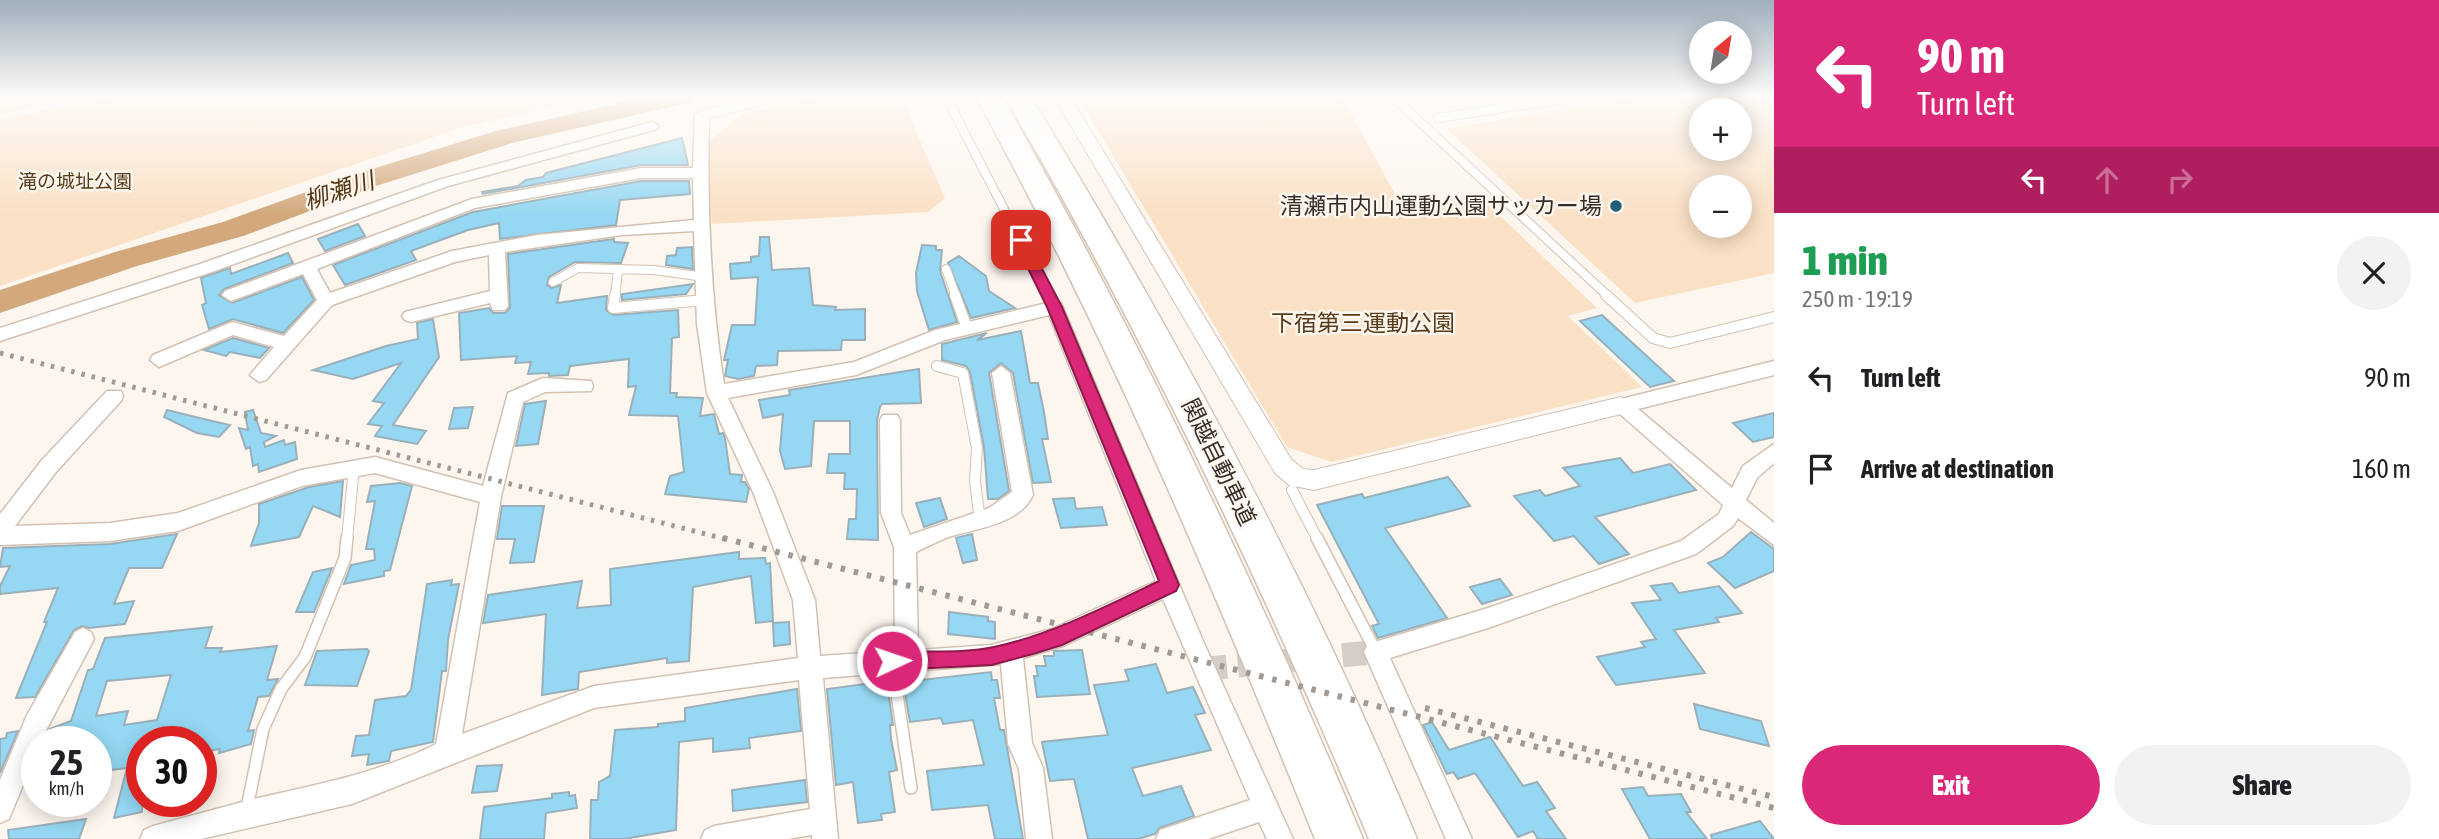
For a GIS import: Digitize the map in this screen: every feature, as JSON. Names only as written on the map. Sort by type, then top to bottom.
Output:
[{"type":"highway","name":"関越自動車道","points":[[1022,136],[1069,243],[1135,374],[1237,593],[1339,839]]},
{"type":"highway","name":"関越自動車道","points":[[1030,136],[1100,236],[1172,368],[1283,591],[1393,839]]},
{"type":"street","points":[[0,335],[206,268],[443,183],[615,136]]},
{"type":"street","points":[[701,136],[700,173],[705,300],[716,393],[763,492],[804,600],[823,829],[714,839]]},
{"type":"street","points":[[1085,136],[1283,467],[1297,478],[1314,480],[1774,368]]},
{"type":"street","points":[[231,295],[472,204],[640,173],[700,173]]},
{"type":"street","points":[[260,375],[326,301],[452,257],[622,230],[702,225]]},
{"type":"street","points":[[411,316],[499,302],[497,248]]},
{"type":"street","points":[[308,267],[326,301]]},
{"type":"street","points":[[716,393],[856,368],[967,328],[1055,307],[1203,669],[1280,839]]},
{"type":"street","points":[[159,360],[232,328],[288,344]]},
{"type":"street","points":[[905,547],[946,529],[980,523],[1009,509],[1023,495],[1001,373]]},
{"type":"street","points":[[447,752],[491,497],[515,398],[543,385],[584,386]]},
{"type":"street","points":[[0,530],[49,466],[114,396]]},
{"type":"street","points":[[1621,406],[1774,536]]},
{"type":"street","points":[[890,420],[891,513],[905,547],[900,660]]},
{"type":"street","points":[[1459,839],[1376,652],[1488,618],[1688,548],[1726,520],[1750,472],[1774,452]]},
{"type":"street","points":[[0,537],[110,532],[178,522],[301,478],[375,465],[402,470],[491,497]]},
{"type":"street","points":[[153,839],[246,814],[352,792],[447,752],[594,698],[808,668],[992,656],[1055,639],[1170,585]]},
{"type":"street","points":[[0,810],[37,723],[83,639]]},
{"type":"street","points":[[1011,651],[1020,744],[1031,768],[1039,839]]},
{"type":"street","points":[[1170,839],[1266,807]]},
{"type":"lane","points":[[966,136],[1055,307]]},
{"type":"lane","points":[[1435,136],[1653,338],[1670,343],[1774,317]]},
{"type":"lane","points":[[553,282],[578,268],[654,270],[704,278]]},
{"type":"lane","points":[[946,269],[967,328]]},
{"type":"lane","points":[[618,271],[613,308],[705,300]]},
{"type":"lane","points":[[937,366],[962,373],[977,448],[975,481],[980,523]]},
{"type":"lane","points":[[246,814],[263,729],[281,689],[305,657],[345,558],[354,467]]},
{"type":"lane","points":[[1292,490],[1376,652]]},
{"type":"lane","points":[[900,660],[911,788]]},
{"type":"green space","name":"滝の城址公園","points":[[0,136],[436,136],[0,286]]},
{"type":"green space","points":[[716,136],[918,136],[945,198],[928,212],[712,224],[707,144]]},
{"type":"green space","name":"下宿第三運動公園","points":[[1101,136],[1363,136],[1398,200],[1413,206],[1478,195],[1597,308],[1568,316],[1642,387],[1331,462],[1287,447]]},
{"type":"green space","name":"清瀬市内山運動公園サッカー場","points":[[1455,136],[1689,136],[1689,161],[1752,161],[1752,136],[1774,136],[1774,273],[1635,303]]},
{"type":"building","points":[[682,138],[688,165],[641,165],[483,194],[482,192],[518,186],[526,180],[543,177],[546,173]]},
{"type":"building","points":[[641,181],[689,181],[690,194],[620,200],[616,225],[500,239],[499,223],[468,230],[411,251],[416,260],[345,285],[333,265],[473,212]]},
{"type":"building","points":[[358,224],[365,236],[325,251],[318,239]]},
{"type":"building","points":[[760,237],[769,237],[772,270],[809,268],[813,305],[836,307],[835,310],[865,309],[865,340],[842,340],[841,350],[778,351],[777,365],[756,366],[754,376],[738,379],[725,376],[728,360],[724,360],[732,325],[755,325],[758,277],[731,279],[730,264],[751,262],[751,257],[759,256]]},
{"type":"building","points":[[614,239],[614,242],[628,243],[621,263],[575,262],[549,277],[547,285],[552,288],[561,285],[557,303],[607,296],[606,310],[613,315],[678,310],[679,337],[672,338],[670,393],[677,393],[676,397],[703,398],[700,416],[714,414],[719,434],[723,433],[725,438],[730,474],[742,475],[741,482],[745,482],[749,489],[746,502],[665,494],[670,476],[684,472],[678,416],[629,415],[636,386],[628,387],[629,359],[570,366],[568,375],[549,376],[549,373],[528,374],[531,362],[515,363],[517,356],[461,360],[459,313],[489,308],[493,313],[505,313],[510,308],[508,254]]},
{"type":"building","points":[[922,245],[936,246],[936,250],[942,250],[940,271],[957,322],[929,330],[917,291],[916,273]]},
{"type":"building","points":[[692,247],[693,269],[666,265],[667,256],[676,255],[677,248]]},
{"type":"building","points":[[288,253],[293,263],[224,289],[219,295],[232,303],[302,277],[314,300],[283,333],[233,319],[209,329],[202,305],[206,303],[201,278],[230,268],[231,274]]},
{"type":"building","points":[[959,256],[986,276],[989,291],[1015,308],[971,318],[948,263]]},
{"type":"building","points":[[693,284],[686,294],[622,300],[622,294]]},
{"type":"building","points":[[1602,315],[1674,381],[1650,387],[1580,321]]},
{"type":"building","points":[[433,319],[439,357],[393,425],[426,431],[417,444],[375,436],[382,426],[368,424],[384,403],[373,401],[401,363],[353,379],[313,370],[386,346],[418,339],[417,323]]},
{"type":"building","points":[[1021,331],[1030,383],[1038,383],[1044,412],[1048,439],[1042,439],[1051,482],[1033,483],[1013,373],[1001,363],[989,373],[1009,491],[998,499],[988,499],[984,447],[970,372],[966,366],[942,360],[942,344],[987,333],[977,340]]},
{"type":"building","points":[[233,338],[269,348],[260,358],[230,352],[226,356],[204,350]]},
{"type":"building","points":[[919,369],[921,403],[882,404],[880,407],[877,420],[878,540],[847,539],[849,519],[856,519],[857,489],[844,489],[845,473],[827,473],[829,454],[850,454],[850,421],[814,421],[811,466],[785,469],[780,451],[783,414],[763,418],[759,400],[790,395],[789,390]]},
{"type":"building","points":[[546,401],[538,444],[516,446],[525,404]]},
{"type":"building","points":[[473,407],[468,428],[449,429],[454,408]]},
{"type":"building","points":[[167,410],[230,425],[219,437],[197,433],[164,417]]},
{"type":"building","points":[[253,410],[261,433],[276,436],[264,442],[265,447],[284,440],[285,445],[295,442],[297,459],[259,472],[258,464],[253,466],[250,447],[246,449],[239,428],[248,430],[245,412]]},
{"type":"building","points":[[1774,413],[1774,437],[1753,442],[1733,423]]},
{"type":"building","points":[[1620,458],[1633,473],[1670,464],[1696,490],[1595,517],[1629,554],[1599,564],[1574,536],[1554,541],[1514,496],[1540,490],[1545,496],[1580,486],[1563,468]]},
{"type":"building","points":[[1448,477],[1470,506],[1385,528],[1447,618],[1378,638],[1372,626],[1379,624],[1317,505],[1362,494],[1364,498]]},
{"type":"building","points":[[343,481],[340,517],[313,506],[299,537],[251,546],[259,523],[259,504],[309,487]]},
{"type":"building","points":[[400,483],[412,486],[390,570],[384,571],[384,576],[344,584],[351,565],[375,560],[374,549],[366,549],[375,501],[367,502],[371,486]]},
{"type":"building","points":[[940,498],[947,519],[924,527],[916,503]]},
{"type":"building","points":[[1074,498],[1076,509],[1102,507],[1107,525],[1061,528],[1053,499]]},
{"type":"building","points":[[502,506],[544,506],[534,562],[510,563],[515,539],[497,539]]},
{"type":"building","points":[[1751,532],[1774,549],[1774,571],[1735,588],[1708,563],[1723,557]]},
{"type":"building","points":[[177,534],[162,568],[129,568],[114,604],[134,601],[125,624],[89,628],[82,626],[74,630],[35,697],[16,698],[58,588],[0,594],[0,586],[10,566],[0,567],[3,548],[110,544]]},
{"type":"building","points":[[972,534],[977,560],[963,563],[956,538]]},
{"type":"building","points":[[739,552],[739,559],[765,558],[766,564],[770,563],[773,621],[756,623],[751,576],[693,587],[689,661],[667,663],[667,658],[579,672],[578,689],[542,695],[546,614],[483,623],[488,595],[582,581],[577,608],[611,605],[610,569]]},
{"type":"building","points":[[332,568],[314,612],[296,612],[313,572]]},
{"type":"building","points":[[1500,579],[1512,595],[1482,604],[1470,587]]},
{"type":"building","points":[[452,580],[451,585],[459,584],[448,640],[446,671],[442,671],[433,742],[391,751],[389,761],[367,765],[369,754],[352,756],[356,736],[369,735],[375,700],[406,696],[411,690],[427,584]]},
{"type":"building","points":[[1672,583],[1679,593],[1719,586],[1742,613],[1716,618],[1719,622],[1674,630],[1705,673],[1616,685],[1597,657],[1645,647],[1641,642],[1656,639],[1632,603],[1661,600],[1651,586]]},
{"type":"building","points":[[949,612],[988,617],[988,621],[995,622],[995,639],[948,634]]},
{"type":"building","points":[[789,622],[790,644],[774,646],[773,623]]},
{"type":"building","points":[[212,627],[205,648],[222,648],[220,652],[277,646],[267,680],[278,679],[269,696],[258,697],[248,731],[254,730],[251,744],[219,753],[217,726],[126,726],[126,768],[112,770],[112,726],[58,726],[71,721],[88,670],[93,669],[105,638]],"holes":[[[171,675],[157,720],[124,725],[128,711],[96,716],[107,681]]]},
{"type":"building","points":[[1082,650],[1090,694],[1037,697],[1034,676],[1038,676],[1036,666],[1046,666],[1044,656],[1054,656],[1054,651]]},
{"type":"building","points":[[317,651],[369,651],[357,686],[305,685]]},
{"type":"building","points":[[1156,664],[1167,693],[1193,687],[1205,713],[1195,715],[1211,750],[1132,768],[1143,796],[1181,786],[1194,816],[1159,828],[1155,834],[1138,839],[1088,839],[1074,779],[1050,781],[1042,742],[1108,735],[1094,685],[1129,681],[1125,670]]},
{"type":"building","points":[[991,672],[992,680],[997,680],[1000,698],[994,698],[1000,730],[1004,730],[1023,839],[995,839],[988,805],[932,810],[927,771],[984,765],[973,720],[943,724],[941,718],[910,722],[903,682]]},
{"type":"building","points":[[880,682],[887,684],[893,725],[890,725],[891,739],[897,770],[889,772],[895,812],[881,814],[882,820],[858,823],[853,782],[836,785],[827,689]]},
{"type":"building","points":[[797,689],[801,731],[749,738],[750,748],[713,752],[713,738],[679,742],[676,830],[624,839],[590,839],[591,800],[598,800],[599,782],[610,776],[615,730],[658,727],[658,724],[685,721],[685,708]]},
{"type":"building","points":[[1694,704],[1761,721],[1769,746],[1700,729]]},
{"type":"building","points":[[1432,722],[1449,750],[1490,737],[1523,786],[1537,782],[1555,808],[1546,811],[1566,839],[1538,839],[1533,831],[1518,837],[1475,773],[1458,779],[1453,772],[1447,774],[1423,725]]},
{"type":"building","points":[[18,731],[0,773],[0,739],[6,738],[7,733]]},
{"type":"building","points":[[502,765],[497,791],[472,793],[477,766]]},
{"type":"building","points":[[126,772],[126,815],[114,818]]},
{"type":"building","points":[[805,780],[807,802],[733,811],[732,790]]},
{"type":"building","points":[[1643,787],[1648,796],[1681,794],[1691,812],[1686,812],[1707,839],[1650,839],[1622,789]]},
{"type":"building","points":[[569,792],[569,796],[575,795],[577,808],[546,813],[544,839],[480,839],[484,807],[552,798],[552,794]]},
{"type":"building","points":[[86,819],[79,839],[9,839],[8,830]]},
{"type":"building","points":[[1760,821],[1774,839],[1712,839],[1711,835]]},
{"type":"waterway","name":"柳瀬川","points":[[0,302],[126,259],[233,229],[369,179],[509,136]]},
{"type":"tunnel","points":[[1203,669],[1376,652]]},
{"type":"railway","points":[[0,353],[729,540]]},
{"type":"railway","points":[[723,538],[1774,808]]},
{"type":"railway","points":[[1425,708],[1774,797]]},
{"type":"place","name":"清瀬市内山運動公園サッカー場","points":[[1616,206]]},
{"type":"route","points":[[892,661],[992,656],[1055,639],[1170,585],[1055,307],[1021,240]]}]
